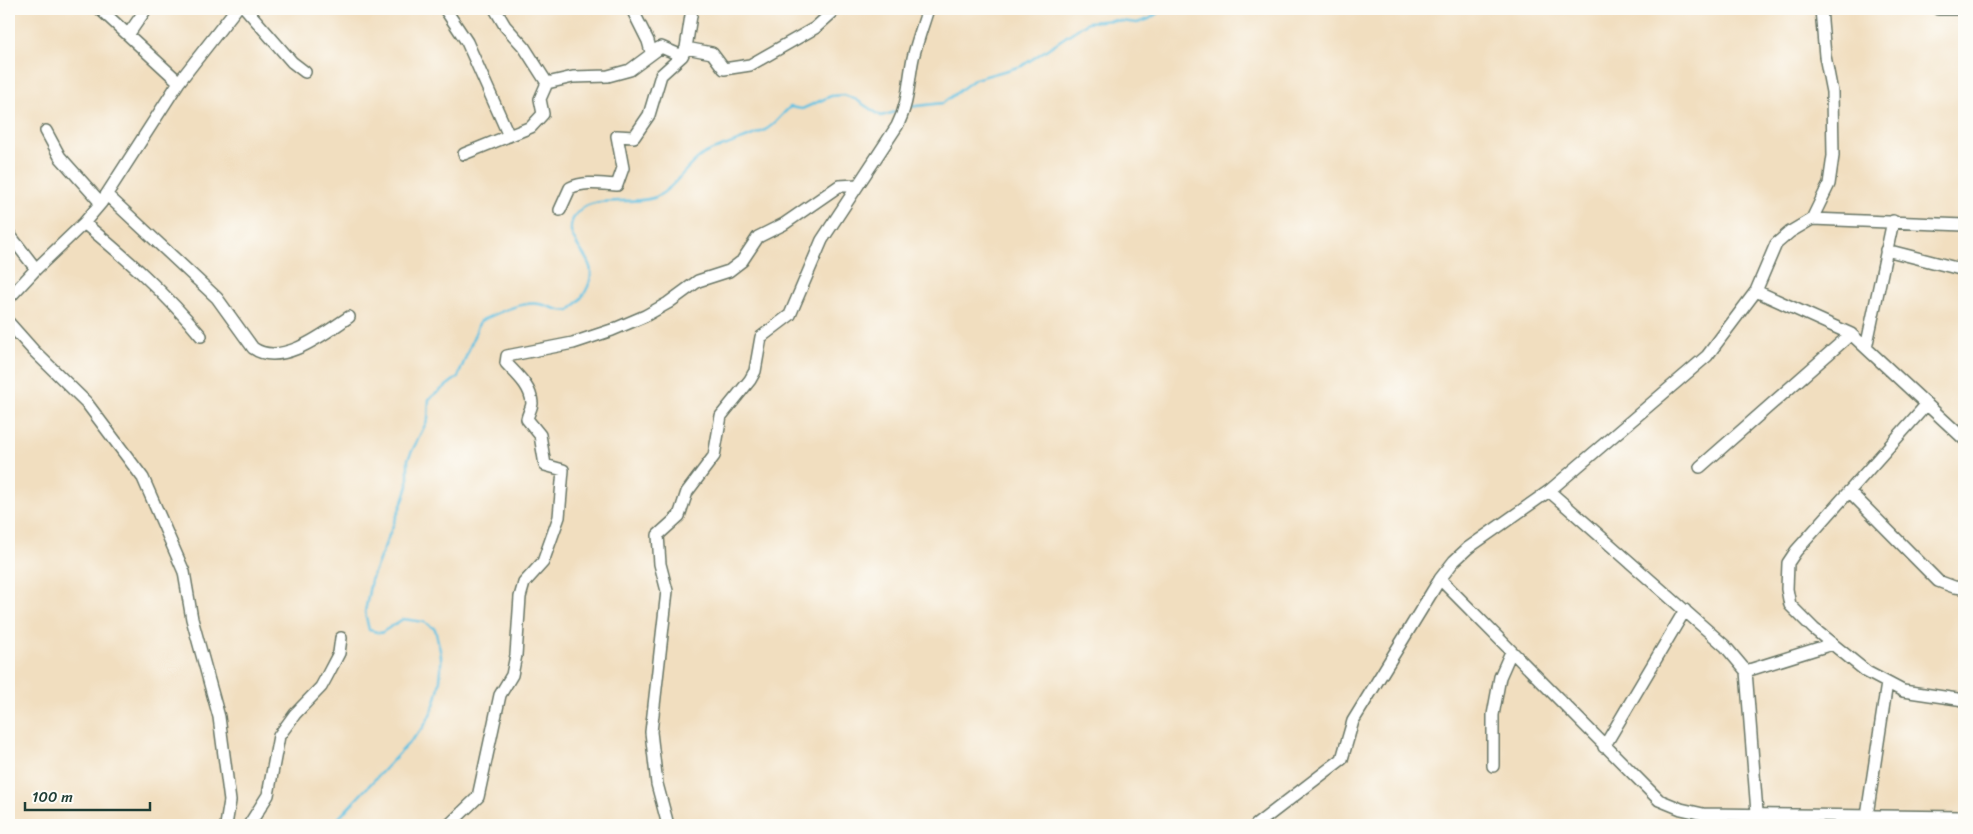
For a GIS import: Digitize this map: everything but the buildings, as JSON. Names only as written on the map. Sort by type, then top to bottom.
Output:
[{"type":"street","points":[[100,9],[179,82]]},
{"type":"street","points":[[128,35],[146,9]]},
{"type":"street","points":[[9,298],[84,223],[104,199],[179,82],[236,9]]},
{"type":"street","points":[[246,9],[292,62],[305,72]]},
{"type":"street","points":[[446,9],[467,42],[509,136]]},
{"type":"street","points":[[495,9],[505,26],[524,47],[547,82]]},
{"type":"street","points":[[632,9],[648,41],[651,52],[661,47],[684,52],[712,53],[724,69],[750,65],[815,28],[836,9]]},
{"type":"street","points":[[560,210],[570,188],[584,184],[616,185],[623,168],[616,136],[634,137],[649,115],[661,75],[684,52],[692,9]]},
{"type":"street","points":[[1256,825],[1342,759],[1353,721],[1440,579],[1454,561],[1468,548],[1549,491],[1707,356],[1756,291],[1776,244],[1790,232],[1812,218],[1829,184],[1833,156],[1832,92],[1825,56],[1821,9]]},
{"type":"street","points":[[1938,9],[1962,9]]},
{"type":"street","points":[[668,825],[657,784],[651,732],[667,591],[660,564],[658,535],[679,516],[687,492],[714,456],[720,416],[750,380],[755,371],[761,337],[790,315],[822,240],[897,126],[904,112],[913,59],[926,10]]},
{"type":"street","points":[[547,82],[573,77],[608,76],[630,70],[661,47]]},
{"type":"street","points":[[464,154],[530,127],[543,114],[540,99],[547,82]]},
{"type":"street","points":[[46,131],[60,156],[104,199],[155,235],[205,285],[217,298],[252,348],[261,354],[293,351],[349,317]]},
{"type":"street","points":[[449,825],[478,797],[500,695],[512,675],[516,655],[520,597],[524,583],[543,562],[559,517],[563,470],[545,465],[540,435],[527,418],[532,404],[528,391],[521,378],[506,363],[507,356],[573,343],[612,330],[645,316],[668,303],[698,281],[729,271],[742,261],[758,237],[784,224],[839,186],[857,185]]},
{"type":"street","points":[[1812,218],[1964,225]]},
{"type":"street","points":[[1866,348],[1893,221]]},
{"type":"street","points":[[84,223],[133,263],[180,310],[201,336]]},
{"type":"street","points":[[9,234],[36,269]]},
{"type":"street","points":[[1886,250],[1964,270]]},
{"type":"street","points":[[1756,291],[1851,334],[1964,439]]},
{"type":"street","points":[[9,323],[33,350],[86,402],[143,478],[184,572],[192,619],[219,717],[230,801],[226,825]]},
{"type":"street","points":[[1700,467],[1851,334]]},
{"type":"street","points":[[1927,404],[1796,551],[1788,563],[1787,589],[1790,605],[1814,629],[1867,672],[1903,690],[1964,700]]},
{"type":"street","points":[[1549,491],[1725,646],[1746,671],[1758,820]]},
{"type":"street","points":[[1849,491],[1938,581],[1954,587],[1964,588]]},
{"type":"street","points":[[1440,579],[1604,747],[1659,800],[1681,809],[1702,814],[1758,820],[1867,815],[1964,817]]},
{"type":"street","points":[[1604,747],[1685,610]]},
{"type":"street","points":[[249,825],[268,795],[279,736],[295,714],[321,687],[328,676],[339,653],[341,638]]},
{"type":"street","points":[[1746,671],[1832,644]]},
{"type":"street","points":[[1492,766],[1492,714],[1500,678],[1511,652]]},
{"type":"street","points":[[1867,815],[1888,682]]},
{"type":"waterway","points":[[908,107],[943,103],[975,79],[1022,66],[1088,22],[1113,20],[1137,23],[1149,19],[1164,9]]},
{"type":"waterway","points":[[332,825],[423,728],[435,703],[441,665],[441,653],[435,629],[424,622],[403,619],[381,633],[369,630],[365,612],[371,580],[408,486],[408,459],[428,419],[429,399],[458,377],[480,321],[524,304],[539,304],[569,311],[577,303],[587,289],[591,273],[590,266],[576,243],[571,228],[573,219],[586,206],[605,201],[637,201],[656,197],[669,188],[703,155],[765,130],[775,123],[790,107],[802,109],[831,96],[844,95],[855,99],[881,116],[899,111]]}]
